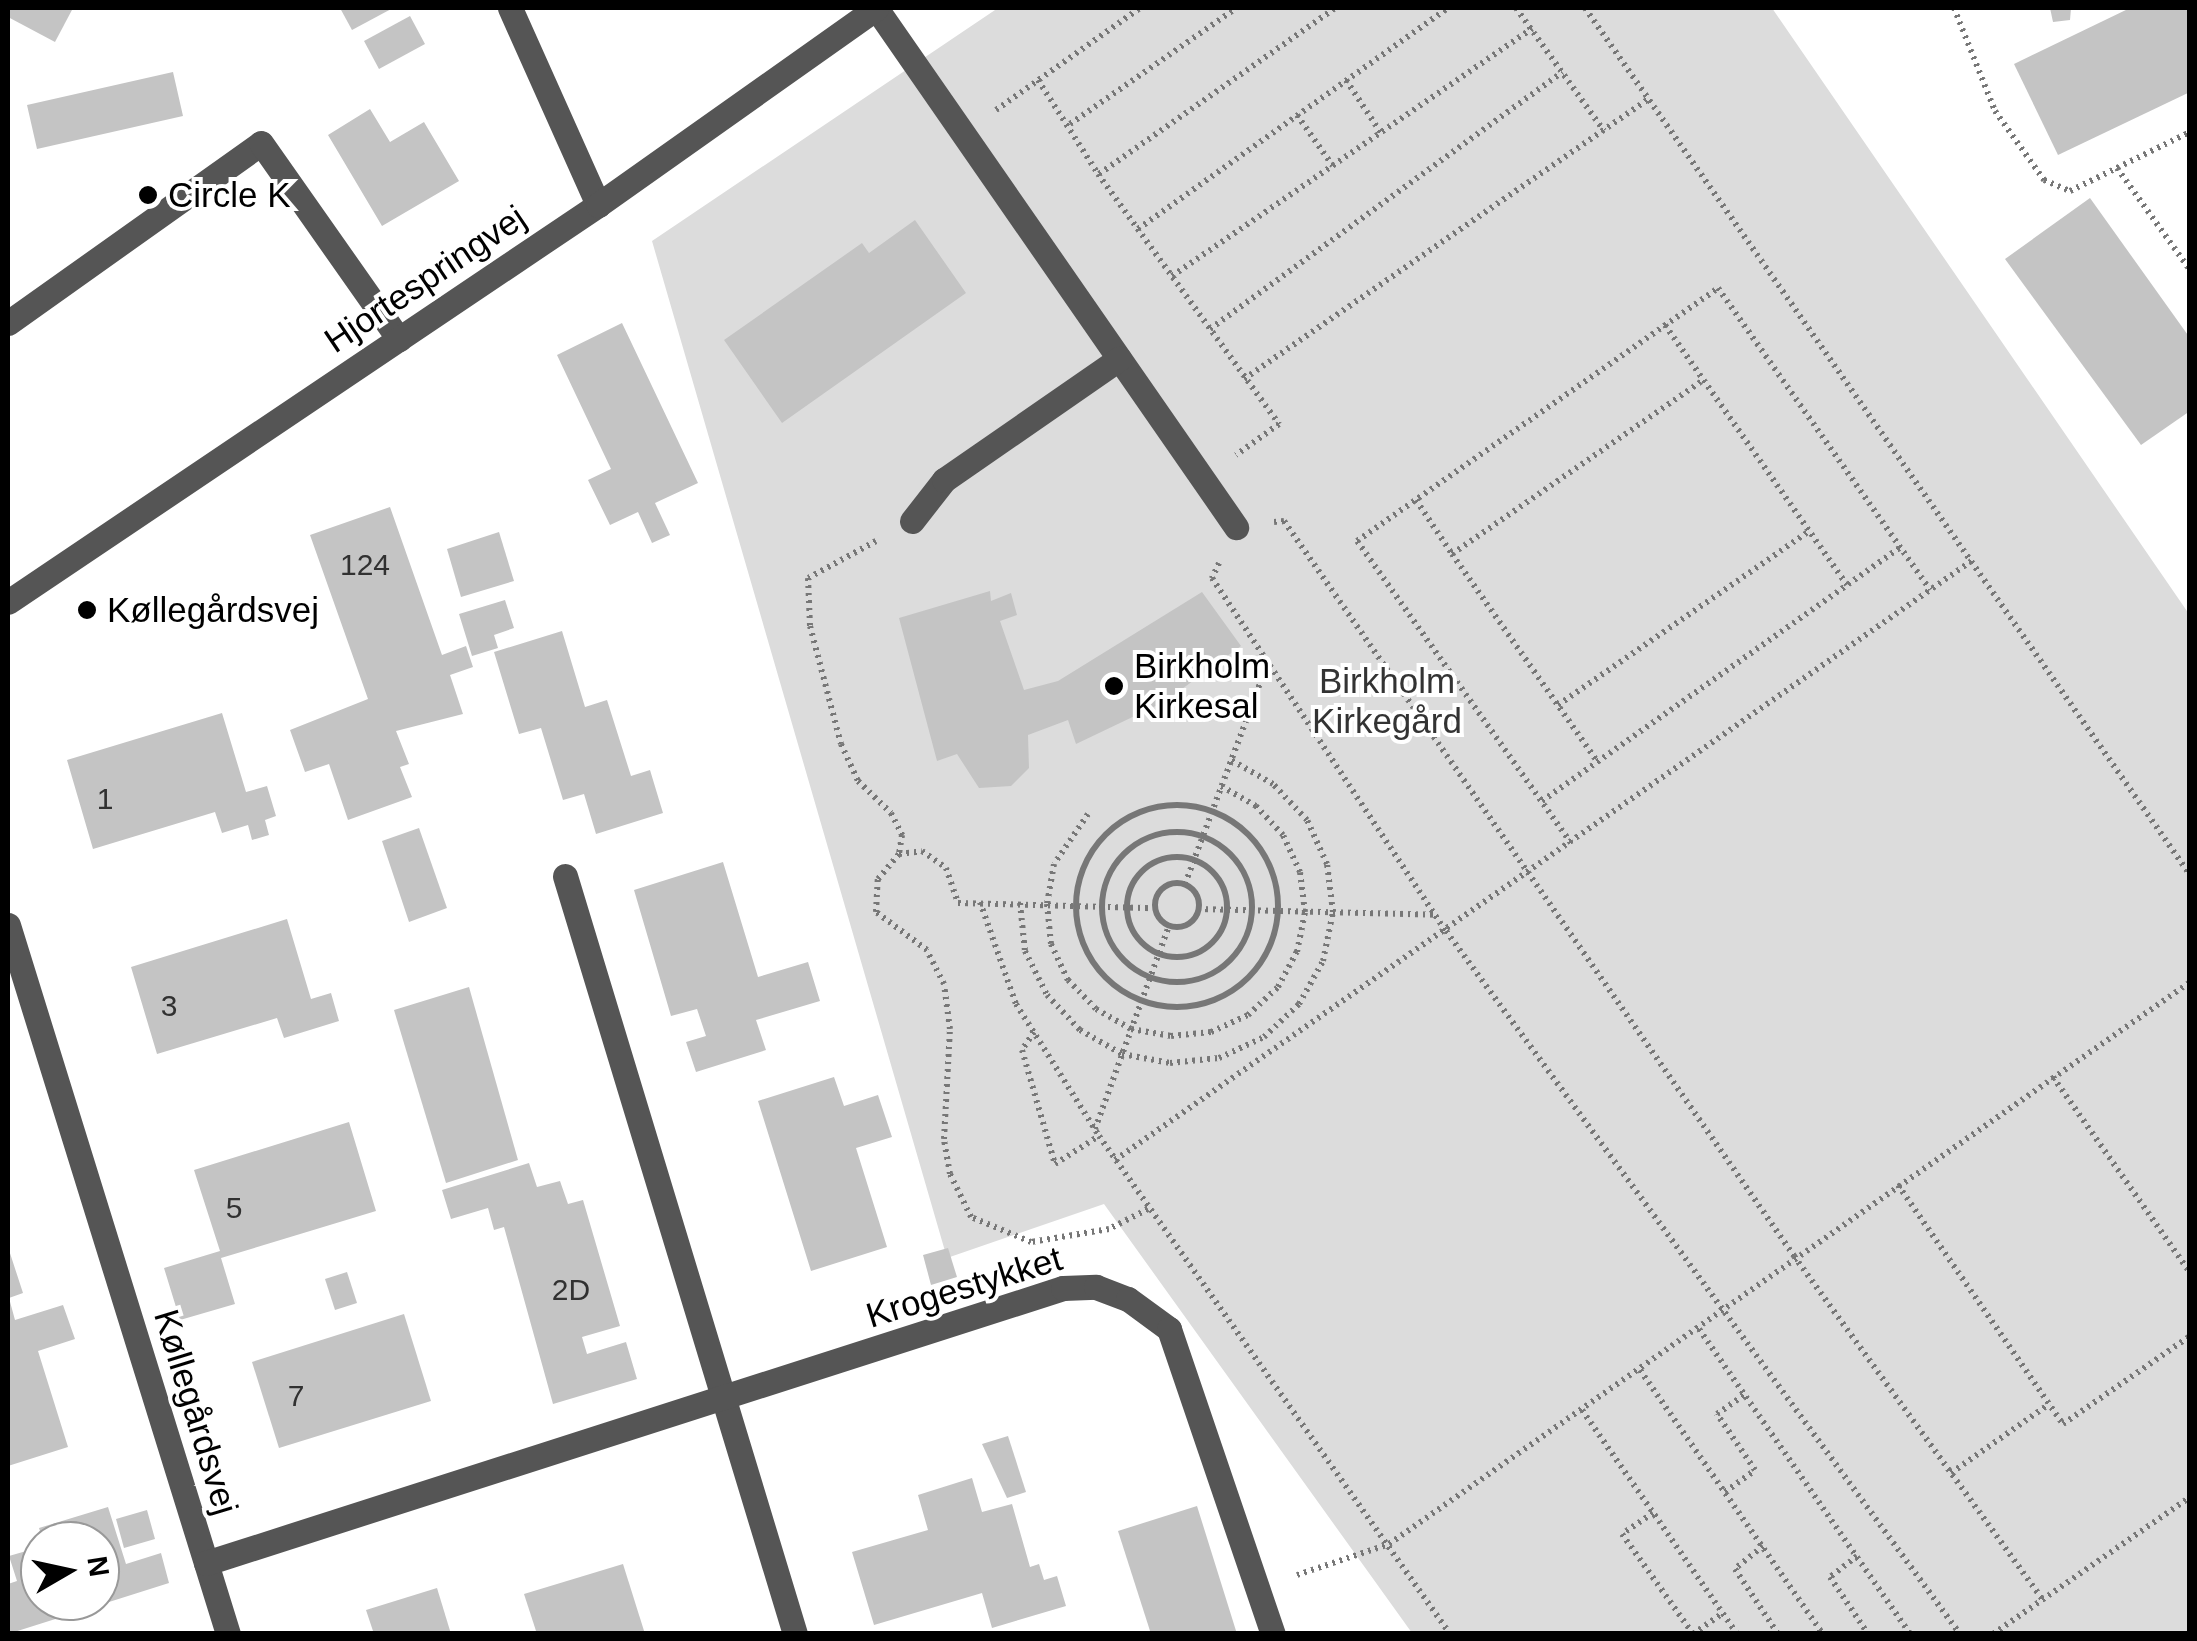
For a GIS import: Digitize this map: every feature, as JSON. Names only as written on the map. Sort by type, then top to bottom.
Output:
[{"type":"street","points":[[510,8],[598,206]]},
{"type":"street","points":[[876,8],[1236,528]]},
{"type":"street","name":"Hjortespringvej","points":[[8,602],[598,206],[876,8]]},
{"type":"street","points":[[8,323],[261,144],[399,339]]},
{"type":"street","points":[[912,520],[944,480],[1119,359]]},
{"type":"street","points":[[564,876],[794,1634]]},
{"type":"street","name":"Køllegårdsvej","points":[[8,925],[228,1634]]},
{"type":"street","name":"Krogestykket","points":[[206,1563],[724,1400],[1062,1288],[1096,1287],[1128,1299],[1170,1330],[1209,1432],[1273,1634]]},
{"type":"path","points":[[963,134],[1140,8]]},
{"type":"path","points":[[1070,124],[1236,8]]},
{"type":"path","points":[[1098,174],[1334,8]]},
{"type":"path","points":[[1138,229],[1448,8]]},
{"type":"path","points":[[1516,8],[1604,131]]},
{"type":"path","points":[[1585,8],[2190,875]]},
{"type":"path","points":[[1954,8],[1995,111],[2044,180],[2070,191],[2190,132]]},
{"type":"path","points":[[1172,276],[1532,30]]},
{"type":"path","points":[[1210,329],[1562,72]]},
{"type":"path","points":[[1038,80],[1070,124],[1098,174],[1279,424],[1202,478]]},
{"type":"path","points":[[1346,80],[1381,132]]},
{"type":"path","points":[[1244,378],[1649,99]]},
{"type":"path","points":[[1297,115],[1333,166]]},
{"type":"path","points":[[2117,168],[2190,270]]},
{"type":"path","points":[[1571,843],[1357,541],[1718,288],[1930,590]]},
{"type":"path","points":[[1665,326],[1848,585]]},
{"type":"path","points":[[1452,554],[1703,380]]},
{"type":"path","points":[[1416,500],[1597,762]]},
{"type":"path","points":[[912,520],[808,578],[810,626],[841,744],[858,782],[891,813],[902,836],[899,854],[878,879],[876,912],[927,950],[944,984],[950,1030],[944,1139],[950,1174],[971,1217],[1032,1242],[1108,1228],[1148,1210]]},
{"type":"path","points":[[1960,1634],[1728,1309],[1446,931],[1212,578],[1236,528],[1284,521],[1531,871],[1794,1256],[2042,1600]]},
{"type":"path","points":[[1558,705],[1809,530]]},
{"type":"path","points":[[1542,801],[1901,547]]},
{"type":"path","points":[[1115,1160],[1973,560]]},
{"type":"path","points":[[1198,909],[1185,884],[1268,661]]},
{"type":"path","points":[[1020,903],[1026,951],[1047,995],[1080,1030],[1122,1054],[1170,1064],[1219,1058],[1264,1038],[1300,1004],[1323,960],[1333,912],[1327,864],[1306,820],[1273,784],[1231,760]]},
{"type":"path","points":[[1088,814],[1054,864],[1046,904],[1051,944],[1068,980],[1096,1009],[1132,1029],[1171,1036],[1211,1032],[1248,1014],[1278,987],[1297,952],[1305,912],[1300,872],[1283,836],[1256,806],[1221,786]]},
{"type":"path","points":[[1180,804],[1212,811],[1262,850],[1275,879],[1278,911],[1256,970],[1232,992],[1172,1008],[1142,1002],[1092,964],[1076,905],[1096,845],[1119,822],[1148,808],[1180,804]]},
{"type":"path","points":[[1180,831],[1202,836],[1240,865],[1252,911],[1248,934],[1219,971],[1173,983],[1150,978],[1114,950],[1102,906],[1116,861],[1134,844],[1180,831]]},
{"type":"path","points":[[899,854],[922,850],[946,868],[958,902],[1154,908],[1169,926]]},
{"type":"path","points":[[1163,859],[1194,859],[1218,879],[1227,910],[1204,949],[1174,957],[1158,953],[1136,935],[1127,906],[1137,877],[1148,866],[1163,859]]},
{"type":"path","points":[[1154,908],[1162,888],[1185,884]]},
{"type":"path","points":[[980,902],[1016,1004],[1097,1132],[1148,1210],[1450,1634]]},
{"type":"path","points":[[1198,909],[1437,914]]},
{"type":"path","points":[[1169,926],[1188,924],[1198,909]]},
{"type":"path","points":[[1034,1032],[1022,1050],[1056,1164],[1097,1132],[1169,926]]},
{"type":"path","points":[[1258,1588],[1389,1544],[1728,1309],[1794,1256],[2190,982]]},
{"type":"path","points":[[2053,1077],[2190,1273]]},
{"type":"path","points":[[1898,1185],[2064,1424],[2190,1336]]},
{"type":"path","points":[[1699,1329],[1910,1634]]},
{"type":"path","points":[[1640,1370],[1823,1634]]},
{"type":"path","points":[[1726,1492],[1754,1470],[1717,1414],[1744,1395]]},
{"type":"path","points":[[1951,1473],[2049,1404]]},
{"type":"path","points":[[1582,1410],[1737,1634]]},
{"type":"path","points":[[1993,1634],[2190,1497]]},
{"type":"path","points":[[1653,1513],[1622,1534],[1692,1634],[1723,1613]]},
{"type":"path","points":[[1763,1546],[1735,1569],[1778,1634]]},
{"type":"path","points":[[1857,1556],[1830,1577],[1868,1634]]},
{"type":"green space","name":"Birkholm Kirkegård","points":[[998,8],[1772,8],[2189,614],[2189,1633],[1412,1633],[1104,1204],[947,1258],[652,241]]},
{"type":"building","points":[[8,8],[73,8],[55,42],[8,17]]},
{"type":"building","points":[[340,8],[393,8],[352,30]]},
{"type":"building","points":[[2050,8],[2071,8],[2070,20],[2053,22]]},
{"type":"building","points":[[2130,8],[2190,8],[2190,92],[2058,155],[2014,64]]},
{"type":"building","points":[[410,16],[425,44],[379,69],[364,41]]},
{"type":"building","points":[[173,72],[183,116],[37,149],[27,105]]},
{"type":"building","points":[[370,109],[390,142],[424,122],[459,181],[382,226],[328,135]]},
{"type":"building","points":[[2090,198],[2190,338],[2190,411],[2141,445],[2005,259]]},
{"type":"building","points":[[915,220],[966,293],[782,423],[724,340],[862,243],[869,253]]},
{"type":"building","points":[[622,323],[698,483],[655,503],[670,535],[652,543],[638,512],[610,525],[588,480],[611,469],[557,355]]},
{"type":"building","points":[[390,507],[442,655],[466,646],[473,667],[450,675],[463,714],[396,731],[409,764],[400,767],[412,797],[348,820],[329,764],[305,772],[290,730],[368,699],[310,535]]},
{"type":"building","points":[[499,532],[514,581],[461,597],[447,549]]},
{"type":"building","name":"Birkholm Kirkesal","points":[[990,591],[991,601],[1011,593],[1017,615],[1000,621],[1024,690],[1058,681],[1202,592],[1241,646],[1164,702],[1076,744],[1068,720],[1028,735],[1029,768],[1011,786],[979,788],[957,754],[937,761],[899,618]]},
{"type":"building","points":[[505,600],[514,628],[494,635],[498,648],[472,656],[459,614]]},
{"type":"building","points":[[562,631],[585,707],[607,700],[631,776],[650,770],[663,813],[596,834],[584,794],[563,800],[541,728],[519,734],[494,652]]},
{"type":"building","points":[[222,713],[246,792],[267,786],[276,816],[265,820],[269,835],[252,840],[248,825],[222,833],[215,812],[93,849],[67,760]]},
{"type":"building","points":[[419,828],[447,908],[409,922],[382,841]]},
{"type":"building","points":[[723,862],[758,977],[808,962],[820,1001],[756,1020],[766,1050],[696,1072],[686,1042],[706,1036],[697,1009],[671,1016],[634,890]]},
{"type":"building","points":[[287,919],[311,999],[331,993],[339,1021],[284,1038],[277,1018],[157,1054],[131,967]]},
{"type":"building","points":[[469,987],[518,1160],[446,1183],[394,1010]]},
{"type":"building","points":[[834,1077],[844,1106],[878,1095],[892,1137],[856,1148],[887,1247],[811,1271],[758,1101]]},
{"type":"building","points":[[349,1122],[376,1211],[221,1258],[235,1304],[180,1320],[164,1268],[220,1251],[194,1170]]},
{"type":"building","points":[[529,1163],[537,1187],[560,1181],[568,1204],[583,1200],[620,1326],[582,1337],[587,1354],[626,1342],[637,1379],[553,1404],[504,1227],[494,1230],[488,1208],[451,1219],[442,1190]]},
{"type":"building","points":[[8,1247],[23,1293],[9,1298],[15,1320],[63,1305],[75,1339],[38,1351],[68,1447],[8,1466]]},
{"type":"building","points":[[948,1248],[957,1277],[931,1285],[923,1255]]},
{"type":"building","points":[[347,1272],[357,1303],[335,1310],[325,1279]]},
{"type":"building","points":[[404,1314],[431,1401],[279,1448],[252,1362]]},
{"type":"building","points":[[1008,1436],[1026,1492],[1007,1498],[982,1444]]},
{"type":"building","points":[[972,1478],[982,1512],[1012,1504],[1030,1567],[1039,1564],[1044,1580],[1057,1576],[1066,1606],[992,1628],[982,1593],[874,1625],[852,1552],[928,1530],[918,1495]]},
{"type":"building","points":[[1197,1506],[1237,1634],[1151,1634],[1118,1531]]},
{"type":"building","points":[[108,1507],[112,1521],[62,1521]]},
{"type":"building","points":[[147,1510],[155,1539],[124,1548],[120,1521],[116,1519]]},
{"type":"building","points":[[120,1545],[126,1564],[161,1553],[169,1583],[120,1599]]},
{"type":"building","points":[[20,1553],[20,1621],[49,1621],[8,1634],[8,1584],[17,1581],[9,1556]]},
{"type":"building","points":[[623,1564],[645,1634],[537,1634],[524,1594]]},
{"type":"building","points":[[437,1588],[451,1634],[374,1634],[366,1610]]},
{"type":"place","name":"Circle K","points":[[148,195]]},
{"type":"place","name":"Køllegårdsvej","points":[[87,610]]},
{"type":"place","name":"Birkholm Kirkesal","points":[[1114,686]]}]
